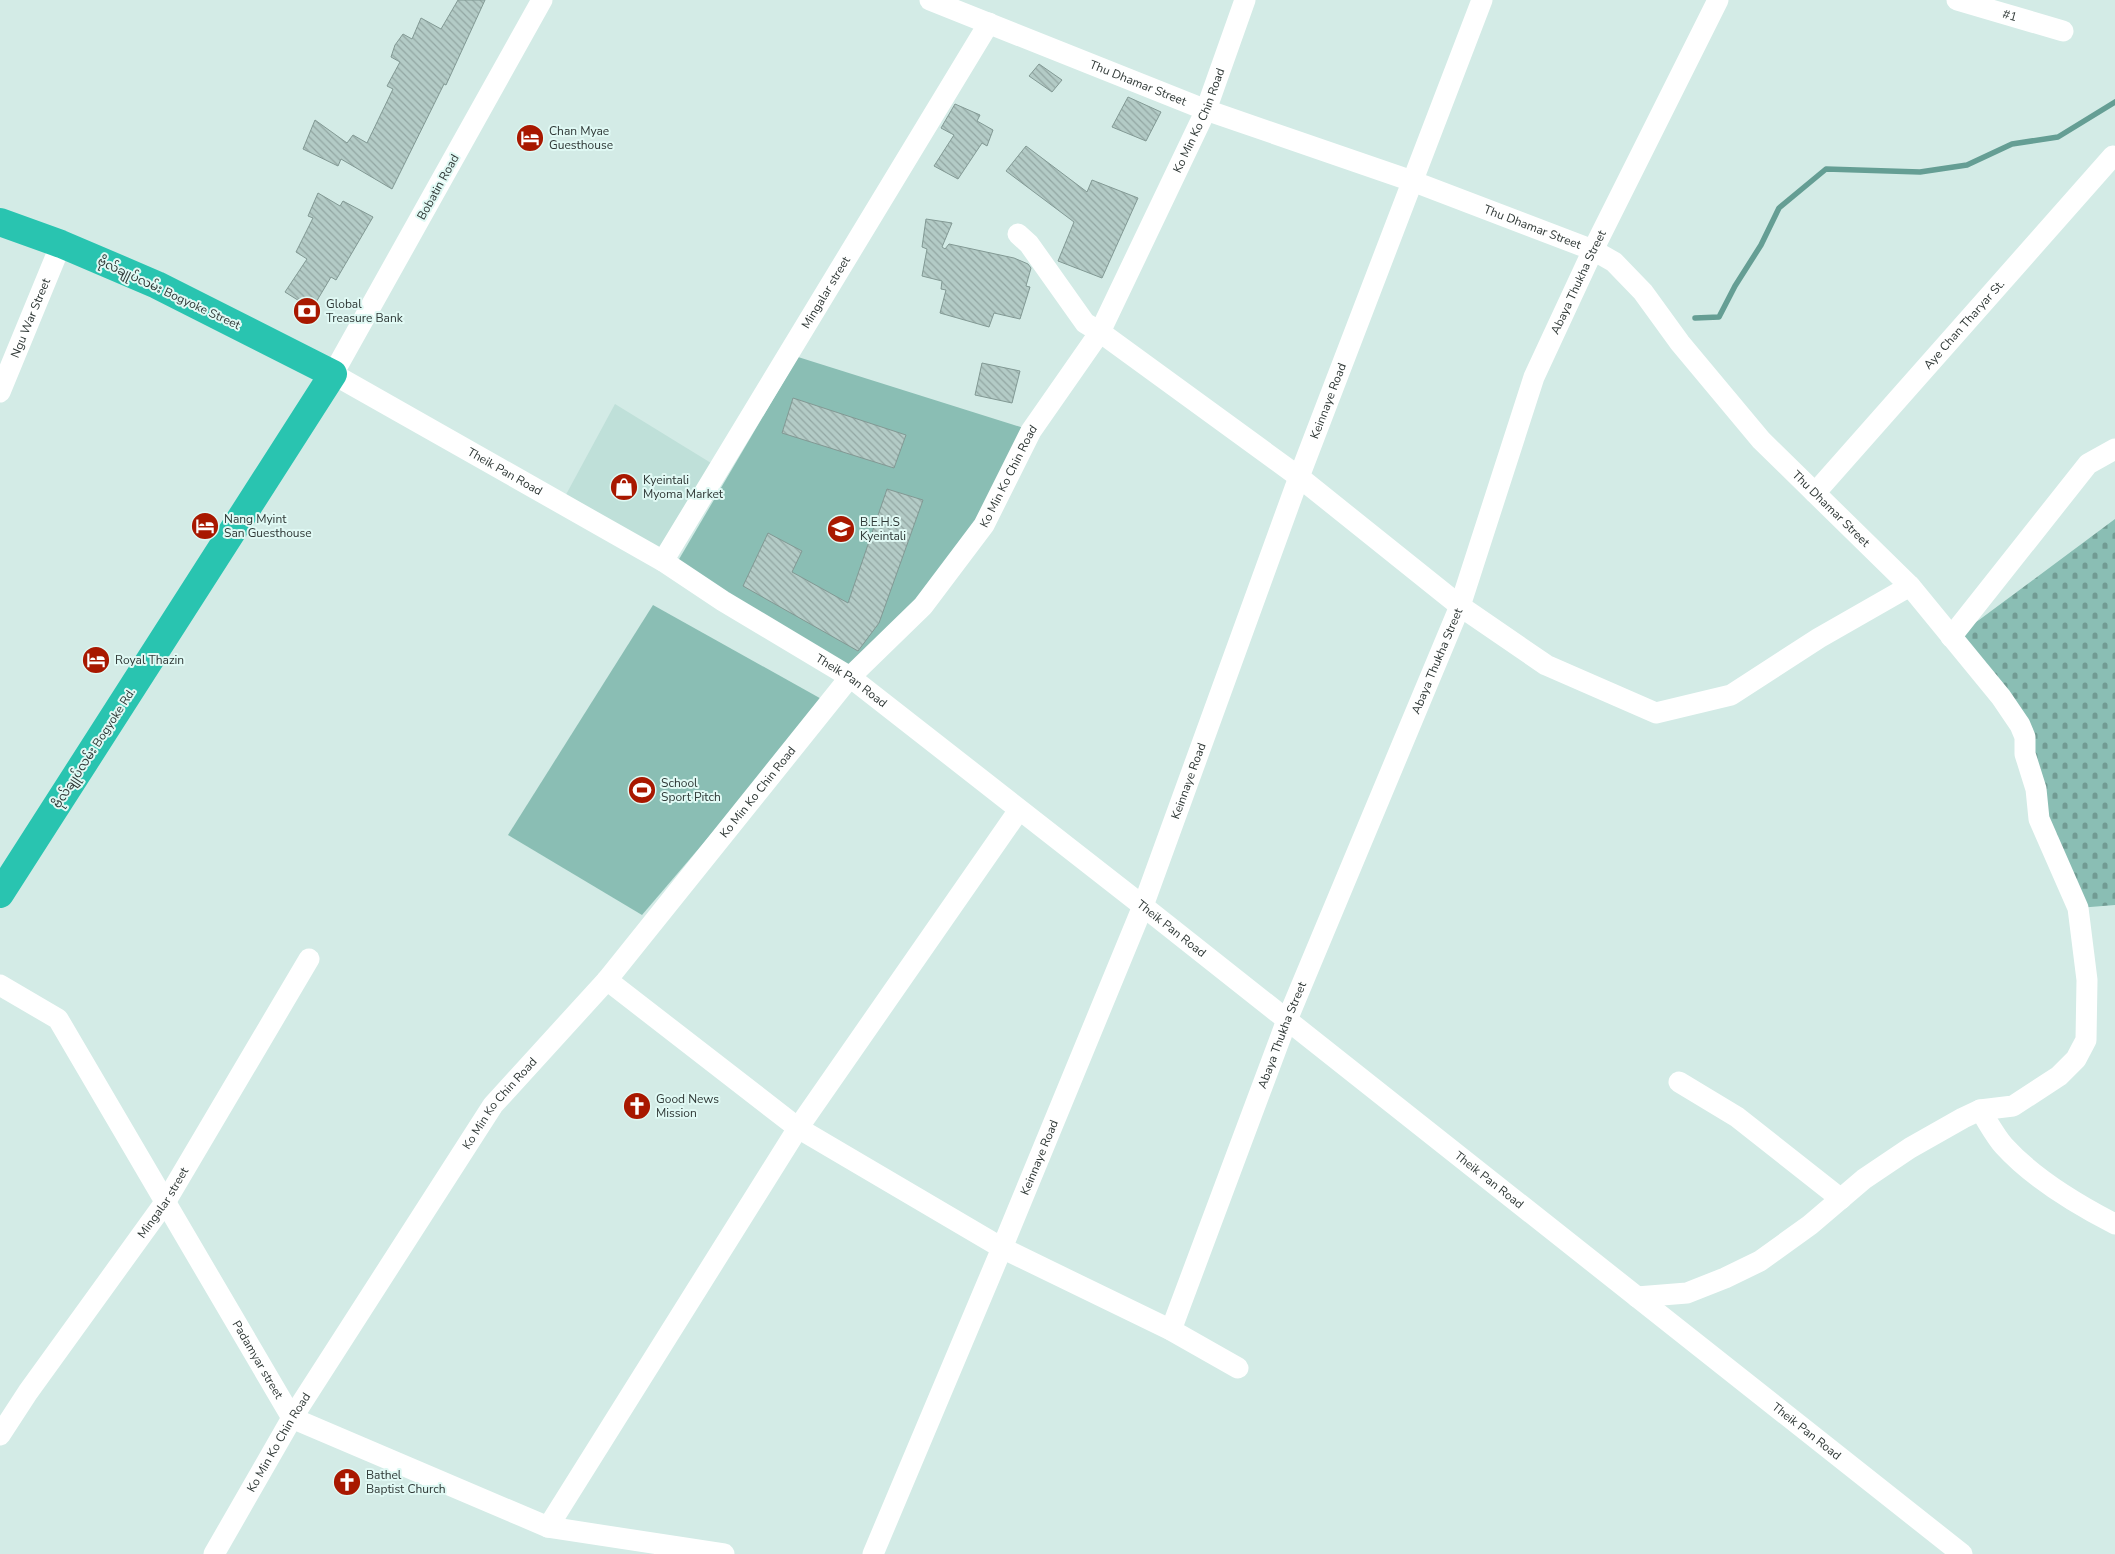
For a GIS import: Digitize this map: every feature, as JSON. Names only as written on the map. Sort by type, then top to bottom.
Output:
[{"type":"highway","name":"ဗိုလ်ချုပ်လမ်း Bogyoke Street","points":[[0,222],[61,244],[157,285],[333,374]]},
{"type":"highway","name":"ဗိုလ်ချုပ်လမ်း Bogyoke Rd.","points":[[0,894],[333,374]]},
{"type":"street","name":"Bobatin Road","points":[[333,374],[542,0]]},
{"type":"street","name":"Thu Dhamar Street","points":[[930,0],[1206,110],[1412,181],[1593,250],[1614,262],[1643,292],[1680,343],[1761,440],[1910,586],[2001,697],[2020,725],[2025,737],[2025,754],[2036,789],[2039,819],[2078,908],[2087,980],[2088,1015],[2086,1040],[2076,1059],[2058,1076],[2013,1106],[1980,1110],[1910,1148],[1864,1179],[1810,1225],[1760,1261],[1687,1294],[1637,1297]]},
{"type":"street","name":"Ko Min Ko Chin Road","points":[[214,1554],[292,1418],[494,1105],[607,980],[850,677],[923,606],[984,525],[1031,431],[1100,332],[1206,110],[1245,0]]},
{"type":"street","name":"Keinnaye Road","points":[[873,1554],[1143,906],[1299,477],[1482,0]]},
{"type":"street","name":"Abaya Thukha Street","points":[[1171,1330],[1287,1020],[1460,606],[1534,377],[1593,250],[1718,0]]},
{"type":"street","name":"#1","points":[[1957,0],[2062,31]]},
{"type":"street","name":"Mingalar street","points":[[662,561],[989,23]]},
{"type":"street","name":"Aye Chan Tharyar St.","points":[[1815,493],[2113,156]]},
{"type":"street","points":[[1018,234],[1029,244],[1085,323],[1299,477],[1460,606],[1546,665],[1656,712],[1731,695],[1819,638],[1910,586]]},
{"type":"street","name":"Ngu War Street","points":[[0,392],[61,244]]},
{"type":"street","name":"Theik Pan Road","points":[[333,374],[662,561],[722,601],[850,677],[1143,906],[1962,1554]]},
{"type":"street","points":[[1951,637],[2088,464],[2115,449]]},
{"type":"street","points":[[548,1527],[798,1128],[1019,810]]},
{"type":"street","name":"Mingalar street","points":[[0,1435],[28,1392],[166,1201],[309,959]]},
{"type":"street","points":[[607,980],[798,1128],[1002,1248],[1171,1330],[1238,1368]]},
{"type":"street","name":"Padamyar street","points":[[0,985],[58,1019],[292,1418]]},
{"type":"street","points":[[1680,1082],[1737,1117],[1841,1199]]},
{"type":"street","points":[[1980,1110],[2003,1145],[2030,1170],[2085,1208],[2115,1224]]},
{"type":"street","points":[[292,1418],[548,1527],[724,1554]]},
{"type":"shaded area","points":[[615,404],[711,463],[654,558],[562,502]]},
{"type":"green space","points":[[798,357],[1027,429],[984,525],[862,675],[675,566]]},
{"type":"green space","points":[[2115,519],[2115,905],[2078,908],[2039,819],[2025,737],[1951,637],[1979,620]]},
{"type":"green space","name":"School Sport Pitch","points":[[653,605],[825,701],[642,915],[508,835]]},
{"type":"building","points":[[458,0],[485,0],[446,85],[444,84],[392,189],[341,159],[338,166],[303,149],[315,120],[347,143],[353,135],[367,143],[393,89],[387,86],[400,62],[391,57],[395,45],[403,34],[412,39],[421,18],[441,29]]},
{"type":"building","points":[[1039,64],[1062,80],[1052,92],[1029,76]]},
{"type":"building","points":[[1128,97],[1161,112],[1146,141],[1112,127]]},
{"type":"building","points":[[955,104],[980,115],[977,121],[993,130],[987,146],[982,143],[958,179],[934,166],[954,135],[941,128]]},
{"type":"building","points":[[1026,146],[1087,192],[1092,180],[1138,198],[1102,278],[1058,261],[1074,222],[1006,171]]},
{"type":"building","points":[[318,193],[340,206],[343,201],[373,217],[336,280],[331,277],[312,309],[285,292],[307,259],[296,252],[313,218],[308,216]]},
{"type":"building","points":[[926,219],[952,223],[942,247],[945,249],[949,244],[1014,258],[1028,264],[1031,268],[1026,286],[1030,287],[1020,319],[994,313],[989,327],[940,313],[946,290],[941,289],[942,281],[922,276],[927,249],[922,247]]},
{"type":"building","points":[[982,363],[1020,371],[1012,403],[975,395]]},
{"type":"building","points":[[793,398],[906,435],[894,468],[782,433]]},
{"type":"building","points":[[887,489],[923,500],[879,623],[858,651],[743,586],[768,533],[802,551],[792,572],[848,603]]},
{"type":"waterway","points":[[1695,318],[1719,317],[1735,286],[1761,245],[1779,208],[1826,169],[1920,172],[1967,165],[2012,144],[2058,137],[2115,102]]},
{"type":"place","name":"Chan Myae Guesthouse","points":[[530,138]]},
{"type":"place","name":"Global Treasure Bank","points":[[307,311]]},
{"type":"place","name":"Kyeintali Myoma Market","points":[[624,487]]},
{"type":"place","name":"Nang Myint San Guesthouse","points":[[205,526]]},
{"type":"place","name":"B.E.H.S Kyeintali","points":[[841,529]]},
{"type":"place","name":"Royal Thazin","points":[[96,660]]},
{"type":"place","name":"School Sport Pitch","points":[[642,790]]},
{"type":"place","name":"Good News Mission","points":[[637,1106]]},
{"type":"place","name":"Bathel Baptist Church","points":[[347,1482]]}]
